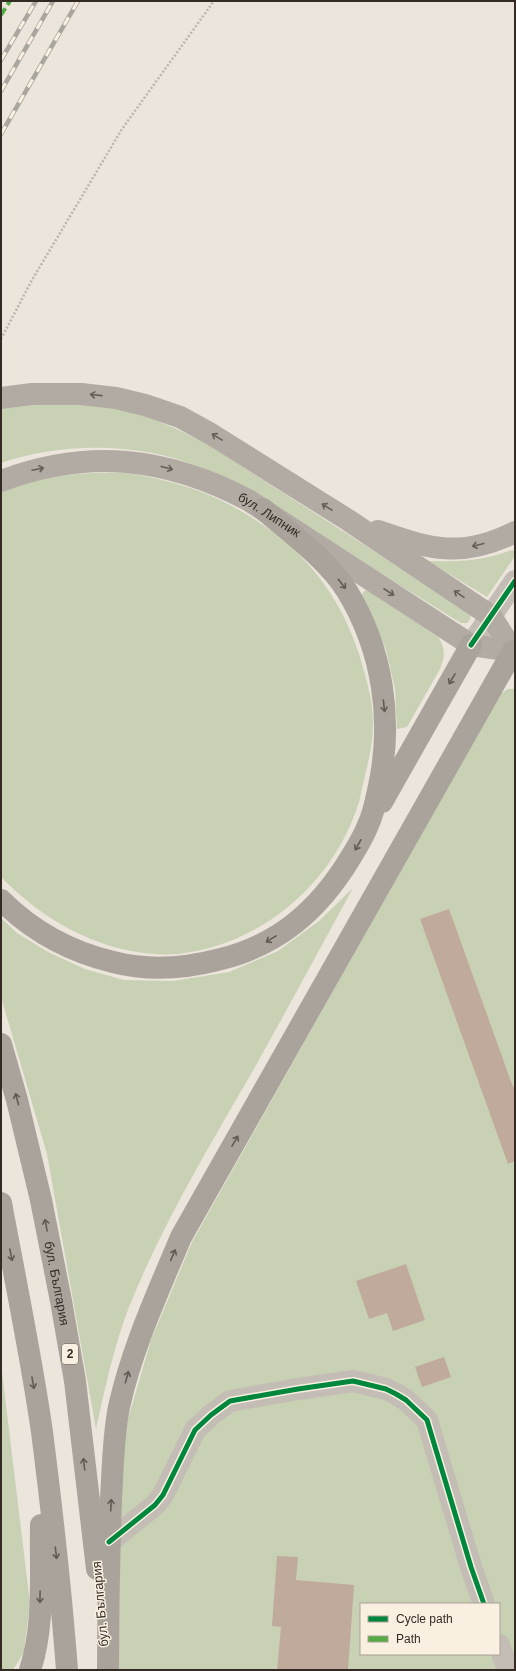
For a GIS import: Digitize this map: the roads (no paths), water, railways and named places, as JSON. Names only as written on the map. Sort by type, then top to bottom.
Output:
[{"type":"highway","points":[[263,509],[319,558],[346,590],[364,625],[372,647],[382,688],[386,734],[383,764],[369,825]]},
{"type":"highway","points":[[1,900],[26,922],[44,934],[84,954],[128,965],[164,969],[208,962],[248,951],[266,942],[301,920],[330,888],[344,868],[471,645]]},
{"type":"highway","points":[[106,1670],[109,1542],[114,1445],[119,1408],[128,1374],[149,1314],[181,1237],[514,651]]},
{"type":"highway","name":"бул. България","points":[[1,1044],[18,1100],[41,1200],[75,1381],[96,1558],[106,1670]]},
{"type":"highway","points":[[1,1203],[22,1313],[42,1432],[62,1607],[67,1670]]},
{"type":"highway","points":[[30,1670],[38,1645],[40,1622],[42,1432]]},
{"type":"main road","points":[[1,398],[32,394],[81,394],[116,398],[145,405],[180,417],[212,434],[348,520],[492,616],[514,651]]},
{"type":"main road","name":"бул. Липник","points":[[1,481],[32,471],[87,461],[140,463],[163,466],[228,489],[263,509],[471,645],[514,651]]},
{"type":"main road","points":[[348,520],[402,539],[438,548],[450,549],[476,546],[506,537],[515,532]]},
{"type":"street","points":[[471,645],[515,581]]},
{"type":"street","points":[[109,1542],[155,1505],[163,1495],[195,1430],[211,1415],[230,1401],[353,1381],[386,1389],[396,1394],[406,1400],[427,1420],[471,1567],[484,1603]]},
{"type":"street","points":[[500,1648],[508,1670]]},
{"type":"railway","points":[[1,60],[36,1]]},
{"type":"railway","points":[[1,91],[53,1]]},
{"type":"railway","points":[[1,134],[78,1]]}]
